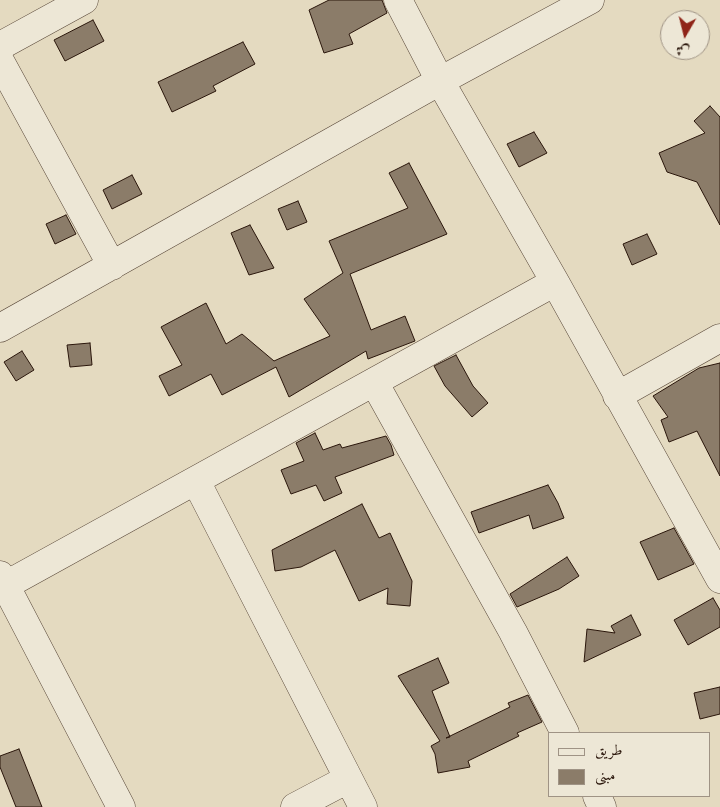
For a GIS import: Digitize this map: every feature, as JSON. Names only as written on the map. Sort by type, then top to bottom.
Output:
[{"type":"street","points":[[0,46],[84,0]]},
{"type":"street","points":[[398,0],[440,81],[555,282],[719,577]]},
{"type":"street","points":[[0,328],[440,81],[590,0]]},
{"type":"street","points":[[0,62],[112,266]]},
{"type":"street","points":[[121,807],[3,580],[196,481],[555,282]]},
{"type":"street","points":[[617,396],[720,338]]},
{"type":"street","points":[[374,382],[513,632],[564,732]]},
{"type":"street","points":[[196,481],[363,807]]},
{"type":"street","points":[[295,807],[348,779]]},
{"type":"building","points":[[329,0],[382,0],[387,13],[349,34],[353,44],[324,53],[309,10]]},
{"type":"building","points":[[93,20],[104,41],[65,61],[54,40]]},
{"type":"building","points":[[243,42],[255,64],[213,86],[216,91],[172,112],[158,82]]},
{"type":"building","points":[[710,106],[720,117],[720,225],[697,182],[667,172],[659,153],[705,133],[694,121]]},
{"type":"building","points":[[534,132],[547,153],[519,167],[507,144]]},
{"type":"building","points":[[409,163],[447,234],[350,274],[371,330],[405,316],[415,341],[368,359],[366,351],[289,397],[276,367],[222,395],[211,374],[169,396],[159,376],[182,365],[161,327],[206,303],[226,344],[242,334],[274,361],[330,336],[304,299],[343,273],[329,241],[408,208],[389,173]]},
{"type":"building","points":[[132,175],[142,194],[112,209],[103,190]]},
{"type":"building","points":[[298,201],[307,222],[287,230],[278,209]]},
{"type":"building","points":[[66,215],[76,234],[55,244],[46,224]]},
{"type":"building","points":[[250,225],[274,268],[249,275],[231,233]]},
{"type":"building","points":[[647,234],[657,254],[632,265],[623,244]]},
{"type":"building","points":[[90,343],[92,365],[70,367],[67,345]]},
{"type":"building","points":[[22,351],[34,370],[16,381],[4,362]]},
{"type":"building","points":[[456,355],[473,386],[488,403],[472,417],[445,386],[434,366]]},
{"type":"building","points":[[720,363],[720,476],[697,431],[669,442],[661,420],[668,417],[653,396],[699,368]]},
{"type":"building","points":[[315,433],[323,450],[340,444],[342,448],[386,436],[394,455],[335,477],[342,493],[324,501],[316,485],[291,494],[281,470],[304,461],[296,443]]},
{"type":"building","points":[[548,485],[564,518],[533,529],[529,515],[479,533],[471,512]]},
{"type":"building","points":[[362,504],[379,538],[390,533],[412,581],[410,606],[387,604],[388,588],[359,601],[335,550],[301,567],[275,571],[272,550]]},
{"type":"building","points":[[674,528],[694,564],[658,580],[640,542]]},
{"type":"building","points":[[567,557],[579,576],[559,589],[517,607],[510,594]]},
{"type":"building","points":[[713,598],[720,610],[720,627],[688,645],[674,620]]},
{"type":"building","points":[[631,615],[641,635],[584,662],[587,629],[615,633],[611,626]]},
{"type":"building","points":[[438,658],[449,683],[432,691],[450,736],[510,707],[508,703],[528,695],[542,722],[517,733],[519,736],[468,761],[470,767],[438,773],[435,754],[431,746],[440,741],[398,676]]},
{"type":"building","points":[[720,687],[720,714],[700,719],[694,693]]},
{"type":"building","points":[[19,749],[42,807],[16,807],[0,767],[0,756]]}]
